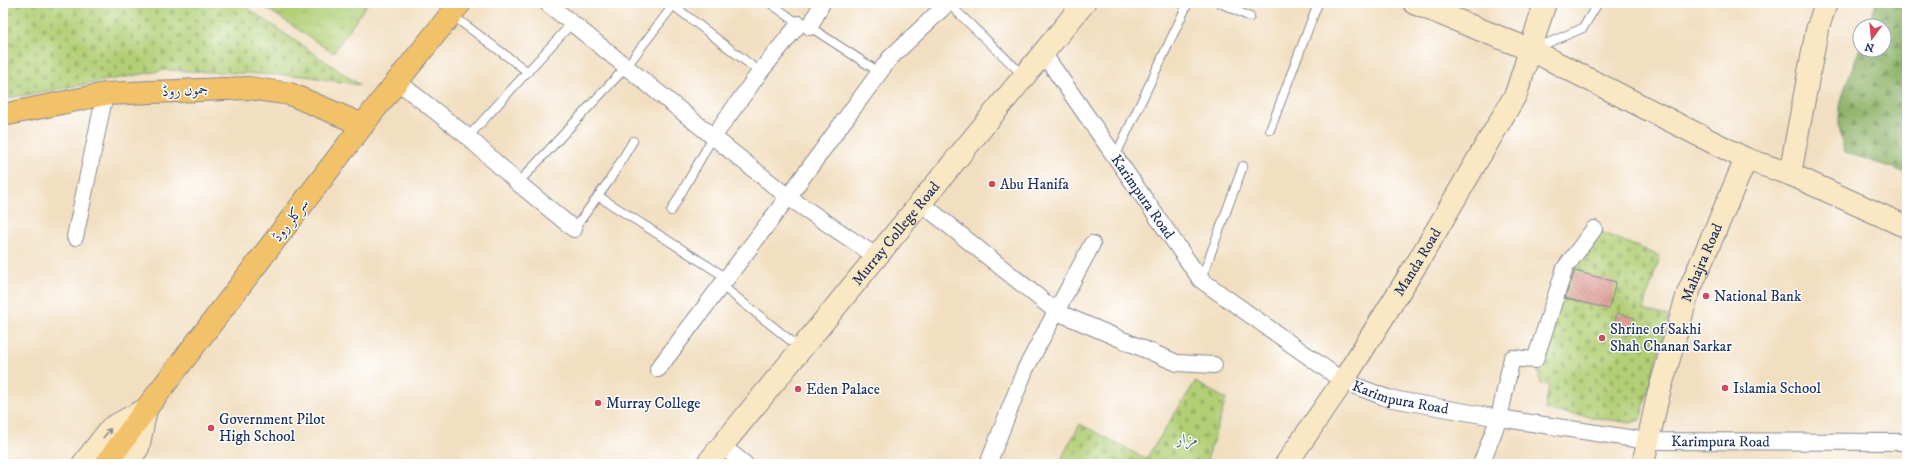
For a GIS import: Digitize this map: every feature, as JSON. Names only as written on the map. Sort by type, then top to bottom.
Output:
[{"type":"main road","name":"سرکلر روڈ","points":[[106,464],[146,409],[363,125],[455,8]]},
{"type":"main road","name":"جموں روڈ","points":[[3,115],[105,94],[249,88],[290,94],[363,125]]},
{"type":"street","points":[[547,3],[788,197],[877,257]]},
{"type":"street","points":[[714,137],[760,72],[805,25],[822,3]]},
{"type":"street","points":[[658,369],[788,197],[890,58],[948,3]]},
{"type":"street","name":"Murray College Road","points":[[707,464],[1084,3]]},
{"type":"street","points":[[1414,3],[1531,50],[1746,159],[1790,174],[1907,227]]},
{"type":"street","name":"Manda Road","points":[[1286,464],[1343,381],[1419,260],[1516,94],[1545,3]]},
{"type":"street","points":[[1790,174],[1817,30],[1826,3]]},
{"type":"street","name":"Karimpura Road","points":[[1043,53],[1114,158],[1201,280],[1343,381],[1387,398],[1499,418],[1648,441],[1907,442]]},
{"type":"street","points":[[397,81],[468,137],[518,183],[574,229]]},
{"type":"street","points":[[75,236],[105,94]]},
{"type":"street","name":"Mahajra Road","points":[[1643,464],[1658,396],[1688,294],[1746,159]]},
{"type":"street","points":[[921,202],[1057,312],[1177,363],[1214,365]]},
{"type":"street","points":[[1481,464],[1499,418],[1512,358],[1535,360],[1565,268],[1594,229]]},
{"type":"street","points":[[988,464],[1025,370],[1092,244]]},
{"type":"street","points":[[83,464],[111,428],[146,409]]},
{"type":"street","points":[[126,464],[138,448],[146,409]]},
{"type":"street","points":[[722,446],[745,464]]},
{"type":"lane","points":[[770,3],[879,72]]},
{"type":"lane","points":[[948,3],[1024,76]]},
{"type":"lane","points":[[1114,158],[1188,3]]},
{"type":"lane","points":[[1220,3],[1250,18]]},
{"type":"lane","points":[[1270,130],[1318,3]]},
{"type":"lane","points":[[1531,50],[1584,28],[1598,3]]},
{"type":"lane","points":[[518,183],[626,67],[673,4],[760,72]]},
{"type":"lane","points":[[455,8],[528,72]]},
{"type":"lane","points":[[468,137],[572,24]]},
{"type":"lane","points":[[671,211],[714,137]]},
{"type":"lane","points":[[574,229],[598,196],[634,141]]},
{"type":"lane","points":[[1201,280],[1243,166]]},
{"type":"lane","points":[[598,196],[724,282],[801,349]]},
{"type":"green space","points":[[3,3],[240,3],[360,85],[304,76],[165,70],[3,99]]},
{"type":"green space","points":[[259,3],[368,3],[333,53]]},
{"type":"green space","points":[[1876,3],[1907,3],[1908,53],[1901,92],[1900,108],[1907,123],[1907,173],[1845,152],[1841,138],[1839,112],[1845,87],[1856,58],[1892,58],[1892,18],[1871,18]]},
{"type":"green space","name":"Shrine of Sakhi Shah Chanan Sarkar","points":[[1594,229],[1660,256],[1643,310],[1669,316],[1640,420],[1631,423],[1545,410],[1549,385],[1541,384],[1535,360],[1565,268]]},
{"type":"green space","name":"مزار","points":[[1195,382],[1226,399],[1206,464],[1060,464],[1064,453],[1080,424],[1146,459]]},
{"type":"building","points":[[1575,271],[1616,282],[1609,309],[1565,298]]},
{"type":"building","points":[[1617,313],[1635,318],[1631,334],[1613,330]]},
{"type":"place","name":"Abu Hanifa","points":[[992,184]]},
{"type":"place","name":"National Bank","points":[[1706,296]]},
{"type":"place","name":"Shrine of Sakhi Shah Chanan Sarkar","points":[[1602,338]]},
{"type":"place","name":"Islamia School","points":[[1725,388]]},
{"type":"place","name":"Eden Palace","points":[[798,389]]},
{"type":"place","name":"Murray College","points":[[598,403]]},
{"type":"place","name":"Government Pilot High School","points":[[211,428]]}]
